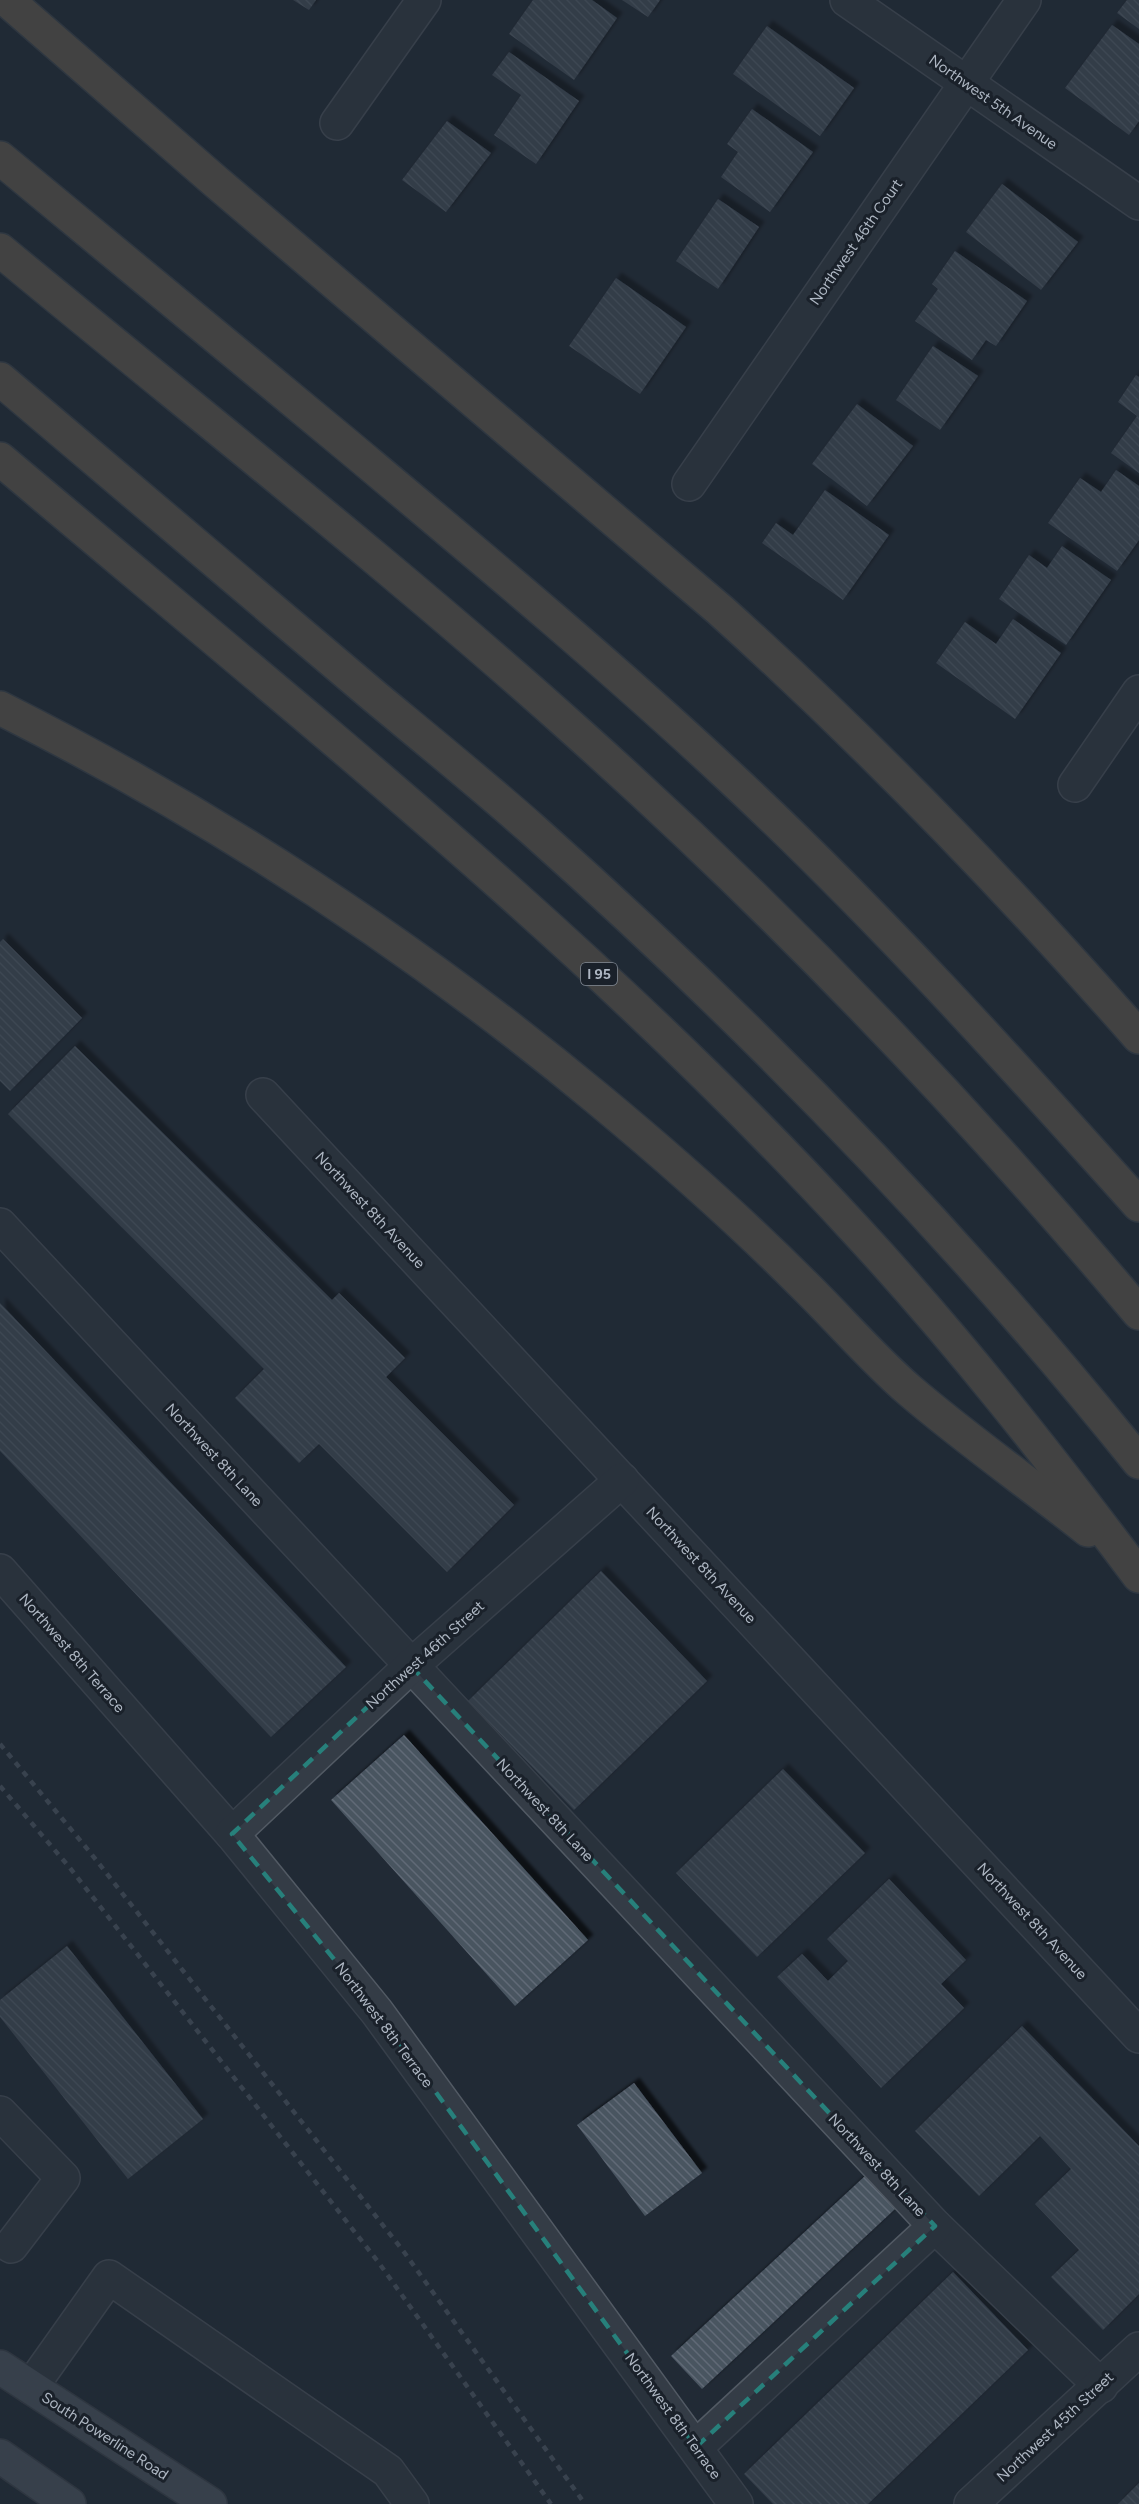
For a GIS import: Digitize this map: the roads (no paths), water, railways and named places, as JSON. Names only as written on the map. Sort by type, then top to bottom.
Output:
[{"type":"highway","points":[[7,0],[206,174],[703,595],[792,675],[923,802],[1071,959],[1139,1036]]},
{"type":"highway","points":[[0,158],[513,584],[732,779],[840,883],[942,987],[1139,1205]]},
{"type":"highway","points":[[0,250],[464,635],[577,732],[680,828],[790,934],[888,1034],[1005,1160],[1139,1313]]},
{"type":"highway","points":[[0,379],[529,826],[642,929],[836,1120],[943,1233],[1040,1343],[1139,1462]]},
{"type":"highway","name":"I 95","points":[[0,459],[436,829],[544,923],[649,1021],[853,1226],[949,1333],[1133,1568]]},
{"type":"highway","points":[[0,708],[203,818],[364,923],[483,1008],[597,1098],[710,1195],[803,1283],[908,1389],[1133,1568]]},
{"type":"main road","name":"South Powerline Road","points":[[0,2367],[210,2504]]},
{"type":"main road","points":[[0,2456],[69,2504]]},
{"type":"street","points":[[338,123],[424,0]]},
{"type":"street","name":"Northwest 5th Avenue","points":[[846,0],[1139,203]]},
{"type":"street","name":"Northwest 46th Court","points":[[690,484],[1024,0]]},
{"type":"street","points":[[1075,785],[1139,692]]},
{"type":"street","name":"Northwest 8th Avenue","points":[[263,1095],[1139,2036]]},
{"type":"street","name":"Northwest 8th Lane","points":[[0,1225],[935,2226],[1101,2385]]},
{"type":"street","name":"Northwest 46th Street","points":[[232,1834],[411,1666],[622,1480]]},
{"type":"street","name":"Northwest 8th Terrace","points":[[0,1571],[232,1834],[377,2012],[736,2504]]},
{"type":"street","points":[[0,2113],[63,2178],[11,2246]]},
{"type":"street","points":[[696,2447],[935,2226]]},
{"type":"street","points":[[31,2387],[109,2277],[388,2471],[412,2504]]},
{"type":"street","name":"Northwest 45th Street","points":[[971,2504],[1139,2349]]},
{"type":"railway","points":[[0,1744],[89,1851],[404,2252],[585,2504]]},
{"type":"railway","points":[[0,1786],[70,1868],[379,2263],[551,2504]]}]
